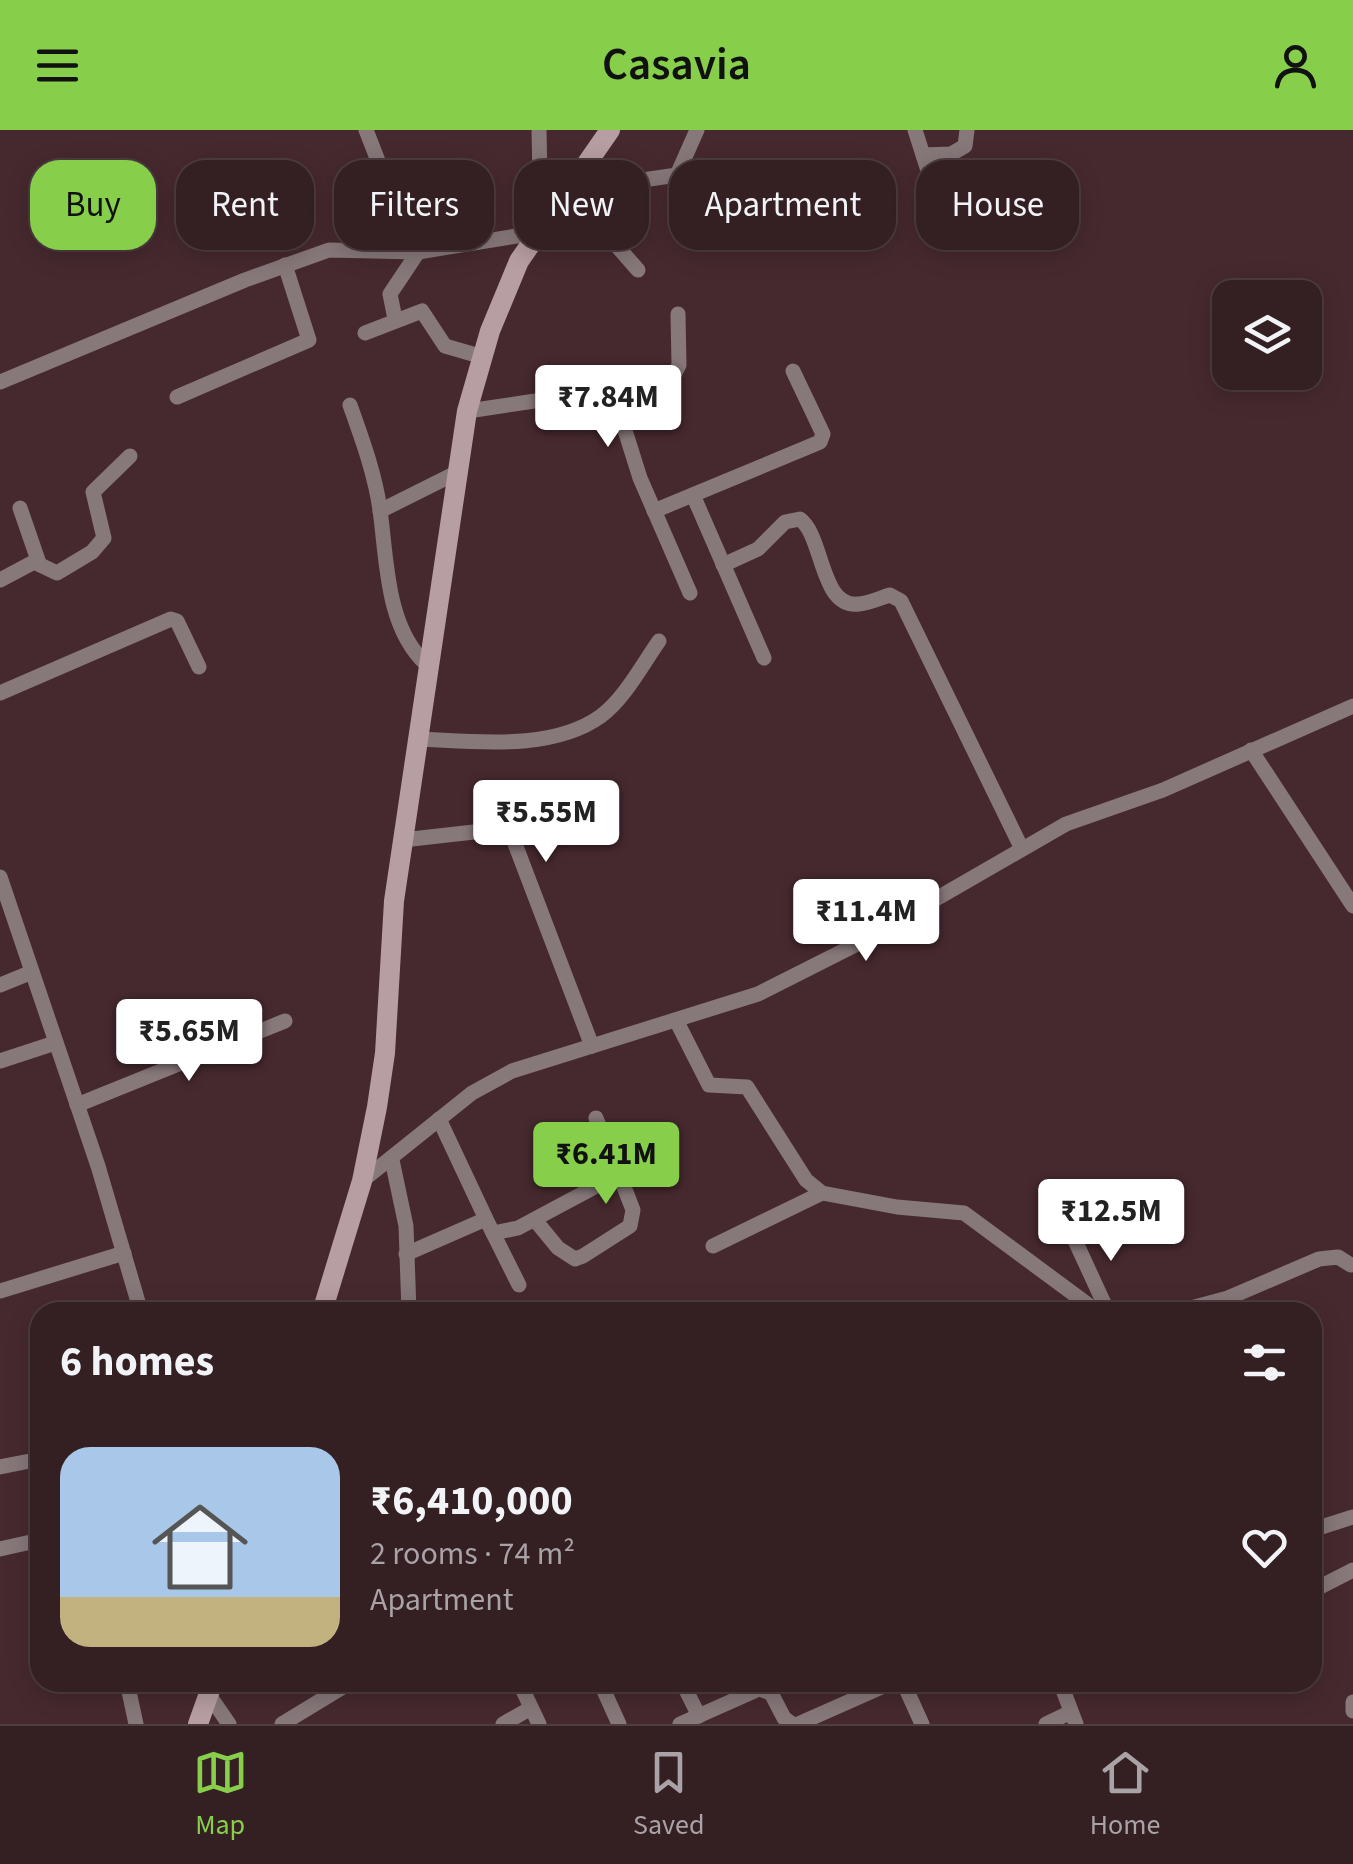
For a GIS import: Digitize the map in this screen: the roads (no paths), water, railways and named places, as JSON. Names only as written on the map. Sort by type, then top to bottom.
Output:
[{"type":"street","points":[[366,130],[378,160]]},
{"type":"street","points":[[539,130],[540,160]]},
{"type":"street","points":[[588,160],[610,130]]},
{"type":"street","points":[[915,130],[925,160]]},
{"type":"street","points":[[923,155],[958,152],[966,146],[967,130]]},
{"type":"street","points":[[649,180],[677,176],[685,167],[695,131]]},
{"type":"street","points":[[392,250],[418,252],[514,230]]},
{"type":"street","points":[[0,382],[286,265],[334,250]]},
{"type":"street","points":[[325,1302],[362,1180],[385,1053],[394,901],[426,664],[468,410],[507,285],[527,250]]},
{"type":"street","points":[[620,250],[638,270]]},
{"type":"street","points":[[395,319],[390,294],[418,252]]},
{"type":"street","points":[[177,397],[309,340],[286,265]]},
{"type":"street","points":[[365,334],[422,311],[445,346],[483,357]]},
{"type":"street","points":[[468,410],[595,392],[609,394],[675,373],[680,365],[678,314]]},
{"type":"street","points":[[654,511],[820,442],[823,434],[793,371]]},
{"type":"street","points":[[609,394],[618,405],[654,511],[690,593]]},
{"type":"street","points":[[350,405],[380,511],[390,590],[405,638],[426,664]]},
{"type":"street","points":[[20,508],[39,563],[57,574],[102,543],[104,533],[93,492],[130,456]]},
{"type":"street","points":[[380,511],[456,473]]},
{"type":"street","points":[[693,495],[764,658]]},
{"type":"street","points":[[723,565],[758,549],[785,522],[800,519],[813,534],[830,586],[844,602],[857,605],[890,595],[901,601],[1021,846]]},
{"type":"street","points":[[0,580],[39,563]]},
{"type":"street","points":[[0,693],[171,619],[178,621],[199,668]]},
{"type":"street","points":[[416,739],[506,742],[552,735],[591,722],[616,701],[659,641]]},
{"type":"street","points":[[362,1180],[440,1119],[512,1071],[758,994],[863,941],[1021,846],[1066,824],[1163,790],[1353,706]]},
{"type":"street","points":[[1251,750],[1353,906]]},
{"type":"street","points":[[403,840],[509,828],[592,1046]]},
{"type":"street","points":[[0,877],[138,1302]]},
{"type":"street","points":[[0,985],[32,972]]},
{"type":"street","points":[[77,1105],[285,1022]]},
{"type":"street","points":[[677,1022],[709,1085],[747,1087],[806,1180],[822,1193],[897,1208],[964,1212],[1085,1302]]},
{"type":"street","points":[[0,1061],[55,1043]]},
{"type":"street","points":[[535,1220],[564,1254],[575,1259],[625,1230],[633,1220],[634,1210],[596,1118]]},
{"type":"street","points":[[440,1119],[518,1285]]},
{"type":"street","points":[[392,1160],[401,1192],[408,1302]]},
{"type":"street","points":[[406,1254],[489,1226],[535,1220],[618,1174]]},
{"type":"street","points":[[713,1246],[822,1193]]},
{"type":"street","points":[[1072,1234],[1103,1302]]},
{"type":"street","points":[[0,1291],[124,1253]]},
{"type":"street","points":[[1213,1302],[1319,1259],[1338,1257],[1351,1265]]},
{"type":"street","points":[[0,1466],[30,1461]]},
{"type":"street","points":[[1322,1527],[1353,1517]]},
{"type":"street","points":[[0,1549],[30,1542]]},
{"type":"street","points":[[1322,1586],[1353,1570]]},
{"type":"street","points":[[130,1692],[136,1724]]},
{"type":"street","points":[[198,1724],[210,1692]]},
{"type":"street","points":[[213,1692],[230,1724]]},
{"type":"street","points":[[282,1724],[335,1692]]},
{"type":"street","points":[[524,1692],[538,1724]]},
{"type":"street","points":[[605,1692],[619,1724]]},
{"type":"street","points":[[687,1692],[698,1716]]},
{"type":"street","points":[[680,1724],[758,1692]]},
{"type":"street","points":[[768,1692],[795,1724],[870,1692]]},
{"type":"street","points":[[908,1692],[922,1724]]},
{"type":"street","points":[[1046,1724],[1074,1718],[1064,1692]]},
{"type":"street","points":[[1353,1702],[1353,1711]]},
{"type":"street","points":[[503,1724],[531,1708]]}]
